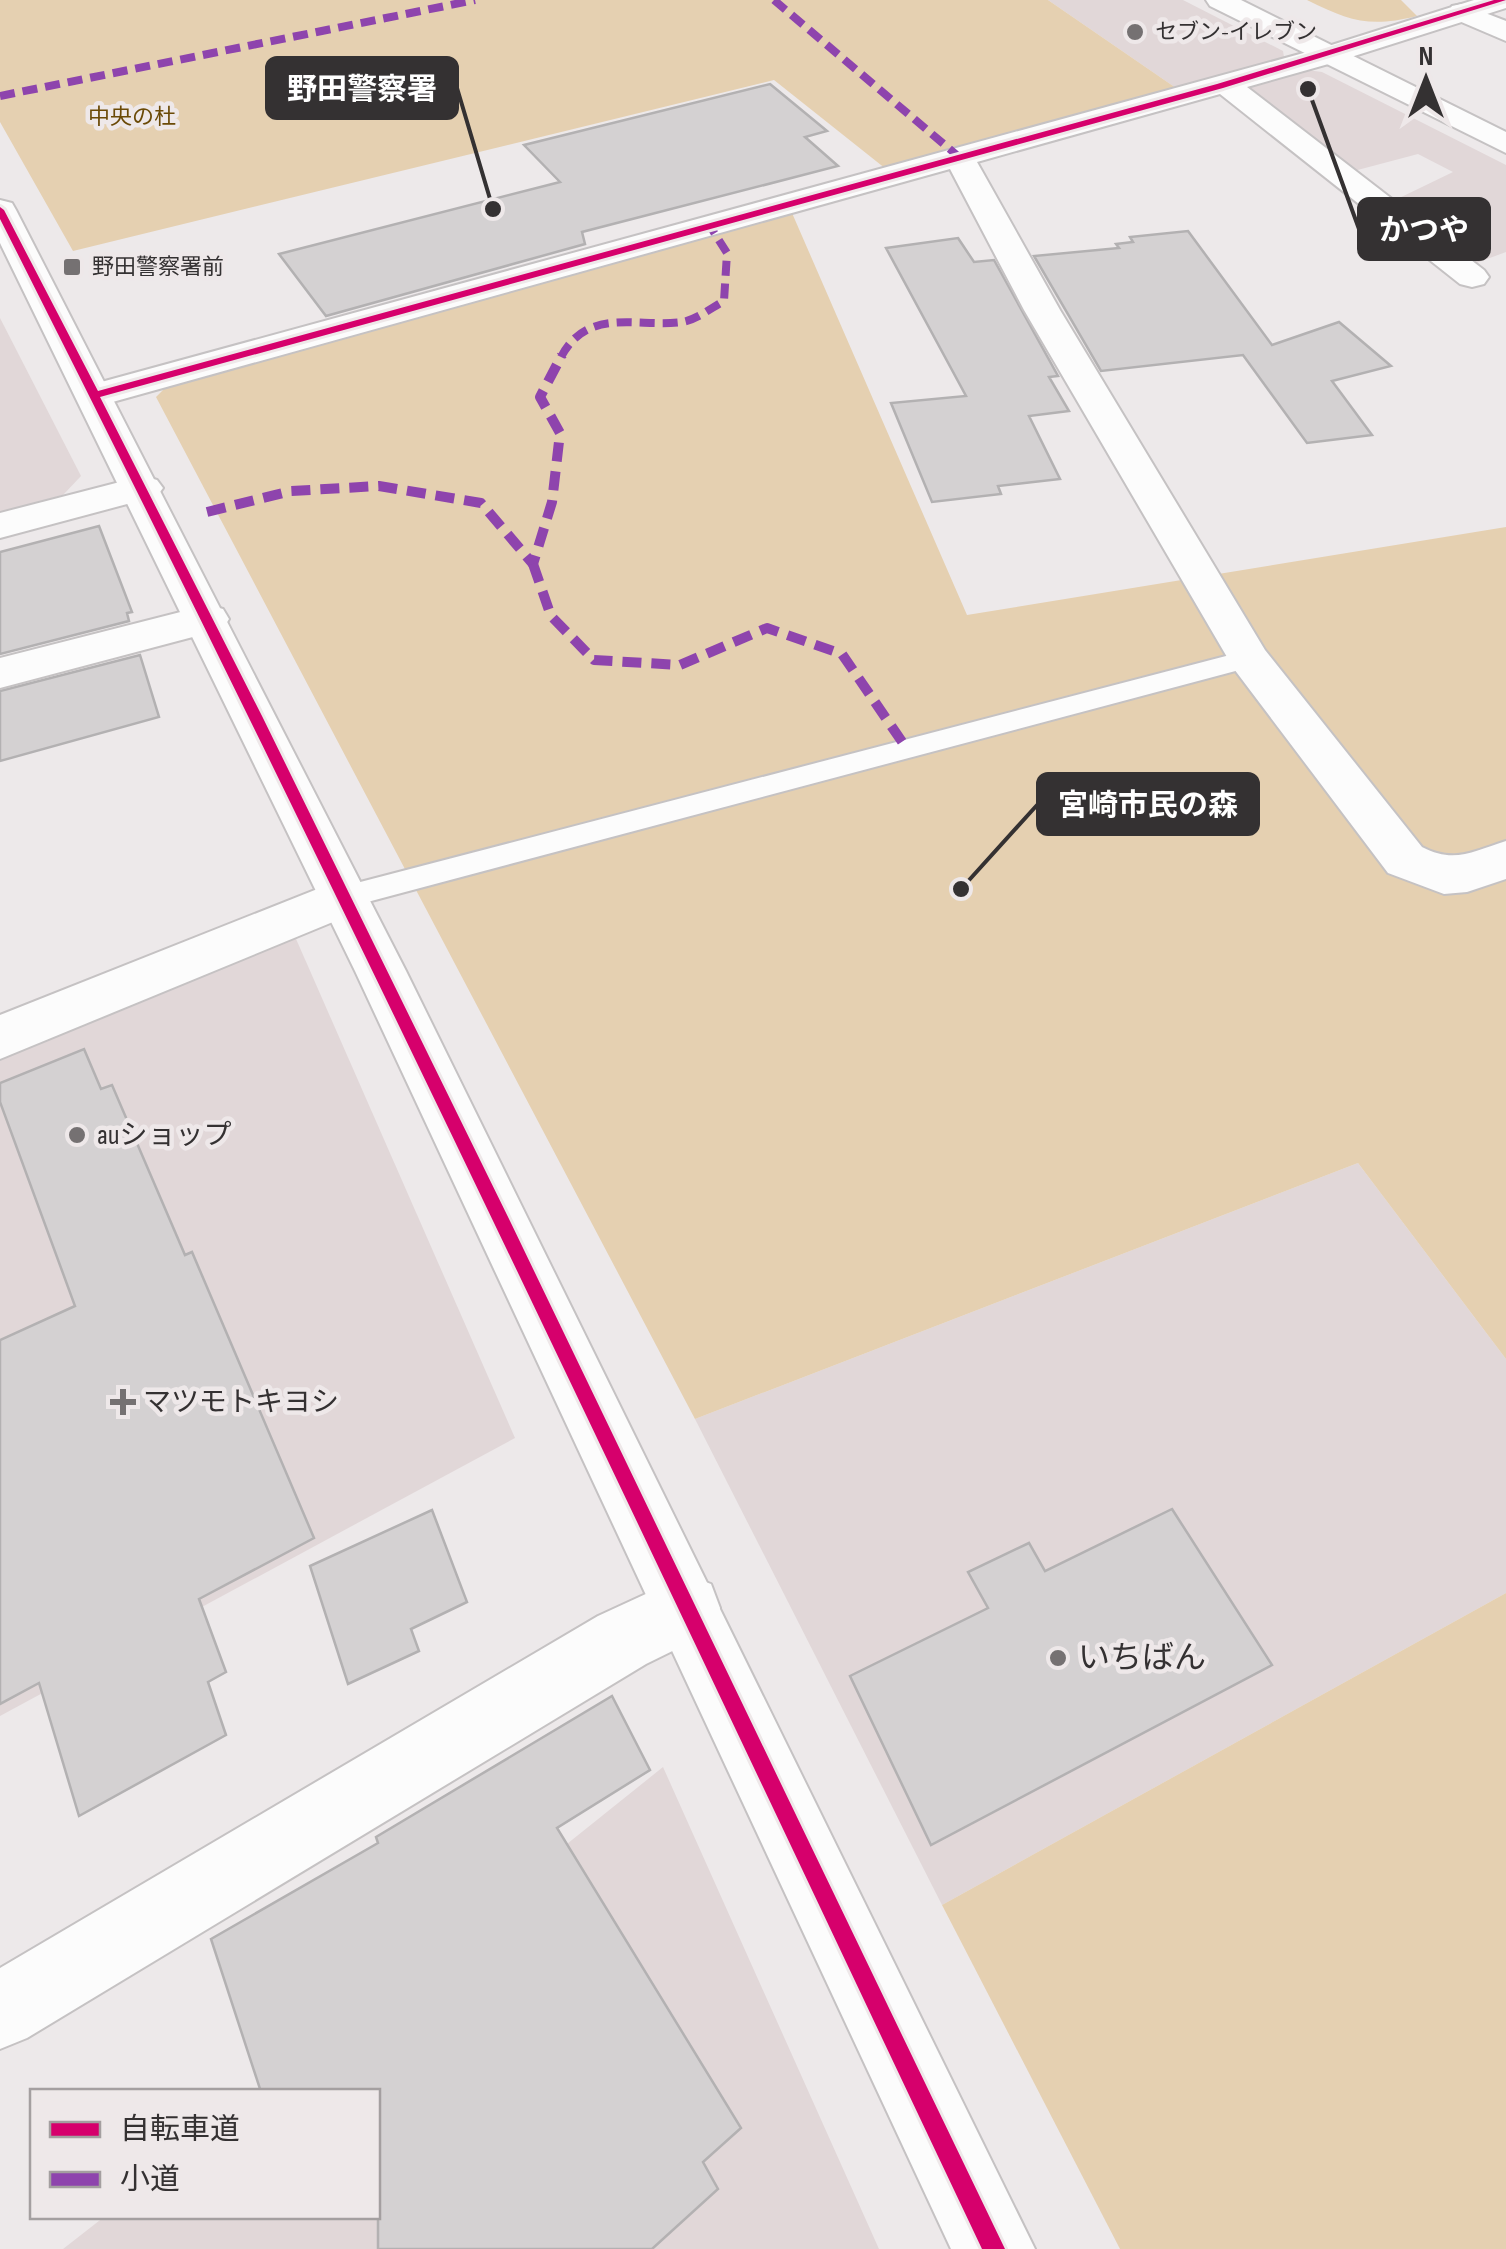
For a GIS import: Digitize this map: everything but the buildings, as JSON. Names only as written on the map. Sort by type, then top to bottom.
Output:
[{"type":"main road","points":[[1220,0],[1506,117]]},
{"type":"main road","points":[[1270,0],[1343,49],[1506,144]]},
{"type":"main road","points":[[96,395],[1225,84],[1502,0]]},
{"type":"main road","points":[[1462,12],[1506,32]]},
{"type":"main road","points":[[1225,84],[1472,277]]},
{"type":"main road","points":[[959,157],[1042,310],[1249,659],[1405,860],[1428,874],[1464,877],[1506,859]]},
{"type":"main road","points":[[0,210],[144,488],[346,897],[994,2249]]},
{"type":"main road","points":[[0,526],[144,488]]},
{"type":"main road","points":[[0,673],[208,619]]},
{"type":"main road","points":[[0,1038],[346,897]]},
{"type":"main road","points":[[0,2011],[622,1640],[687,1608]]},
{"type":"lane","points":[[346,897],[1249,659]]},
{"type":"shaded area","points":[[1048,0],[1183,0],[1283,51],[1284,57],[1176,88]]},
{"type":"shaded area","points":[[1307,70],[1322,72],[1506,165],[1506,252],[1471,265],[1391,202],[1453,172],[1418,154],[1350,172],[1240,88]]},
{"type":"shaded area","points":[[0,318],[81,476],[63,495],[0,512]]},
{"type":"shaded area","points":[[293,932],[515,1438],[0,1716],[0,1057]]},
{"type":"shaded area","points":[[1358,1163],[1506,1359],[1506,1593],[942,1905],[695,1419]]},
{"type":"shaded area","points":[[663,1767],[879,2249],[63,2249],[101,2219],[380,2219],[380,2089],[261,2089]]},
{"type":"green space","name":"中央の杜","points":[[0,0],[1048,0],[1176,88],[886,169],[774,80],[73,251],[0,122]]},
{"type":"green space","points":[[1307,0],[1401,0],[1417,16],[1373,22],[1335,13]]},
{"type":"green space","points":[[792,213],[967,615],[1506,527],[1506,1359],[1358,1163],[695,1419],[156,397],[167,386]]},
{"type":"green space","points":[[1506,1593],[1506,2249],[1120,2249],[942,1905]]},
{"type":"marked path","points":[[0,96],[475,0]]},
{"type":"marked path","points":[[774,0],[959,157]]},
{"type":"marked path","points":[[207,512],[291,491],[379,486],[481,503],[533,564],[552,502],[560,433],[540,397],[567,346],[602,322],[685,322],[724,301],[727,253],[710,226]]},
{"type":"marked path","points":[[533,564],[551,616],[594,660],[680,665],[767,628],[842,654],[907,749]]},
{"type":"cycle path","points":[[96,395],[1220,86],[1502,0]]},
{"type":"cycle path","points":[[0,210],[381,971],[994,2249]]},
{"type":"place","name":"セブン-イレブン","points":[[1135,32]]},
{"type":"place","name":"かつや","points":[[1308,89]]},
{"type":"place","name":"野田警察署","points":[[493,209]]},
{"type":"place","name":"野田警察署前","points":[[72,267]]},
{"type":"place","name":"宮崎市民の森","points":[[961,889]]},
{"type":"place","name":"auショップ","points":[[77,1135]]},
{"type":"place","name":"マツモトキヨシ","points":[[123,1402]]},
{"type":"place","name":"いちばん","points":[[1058,1658]]}]
